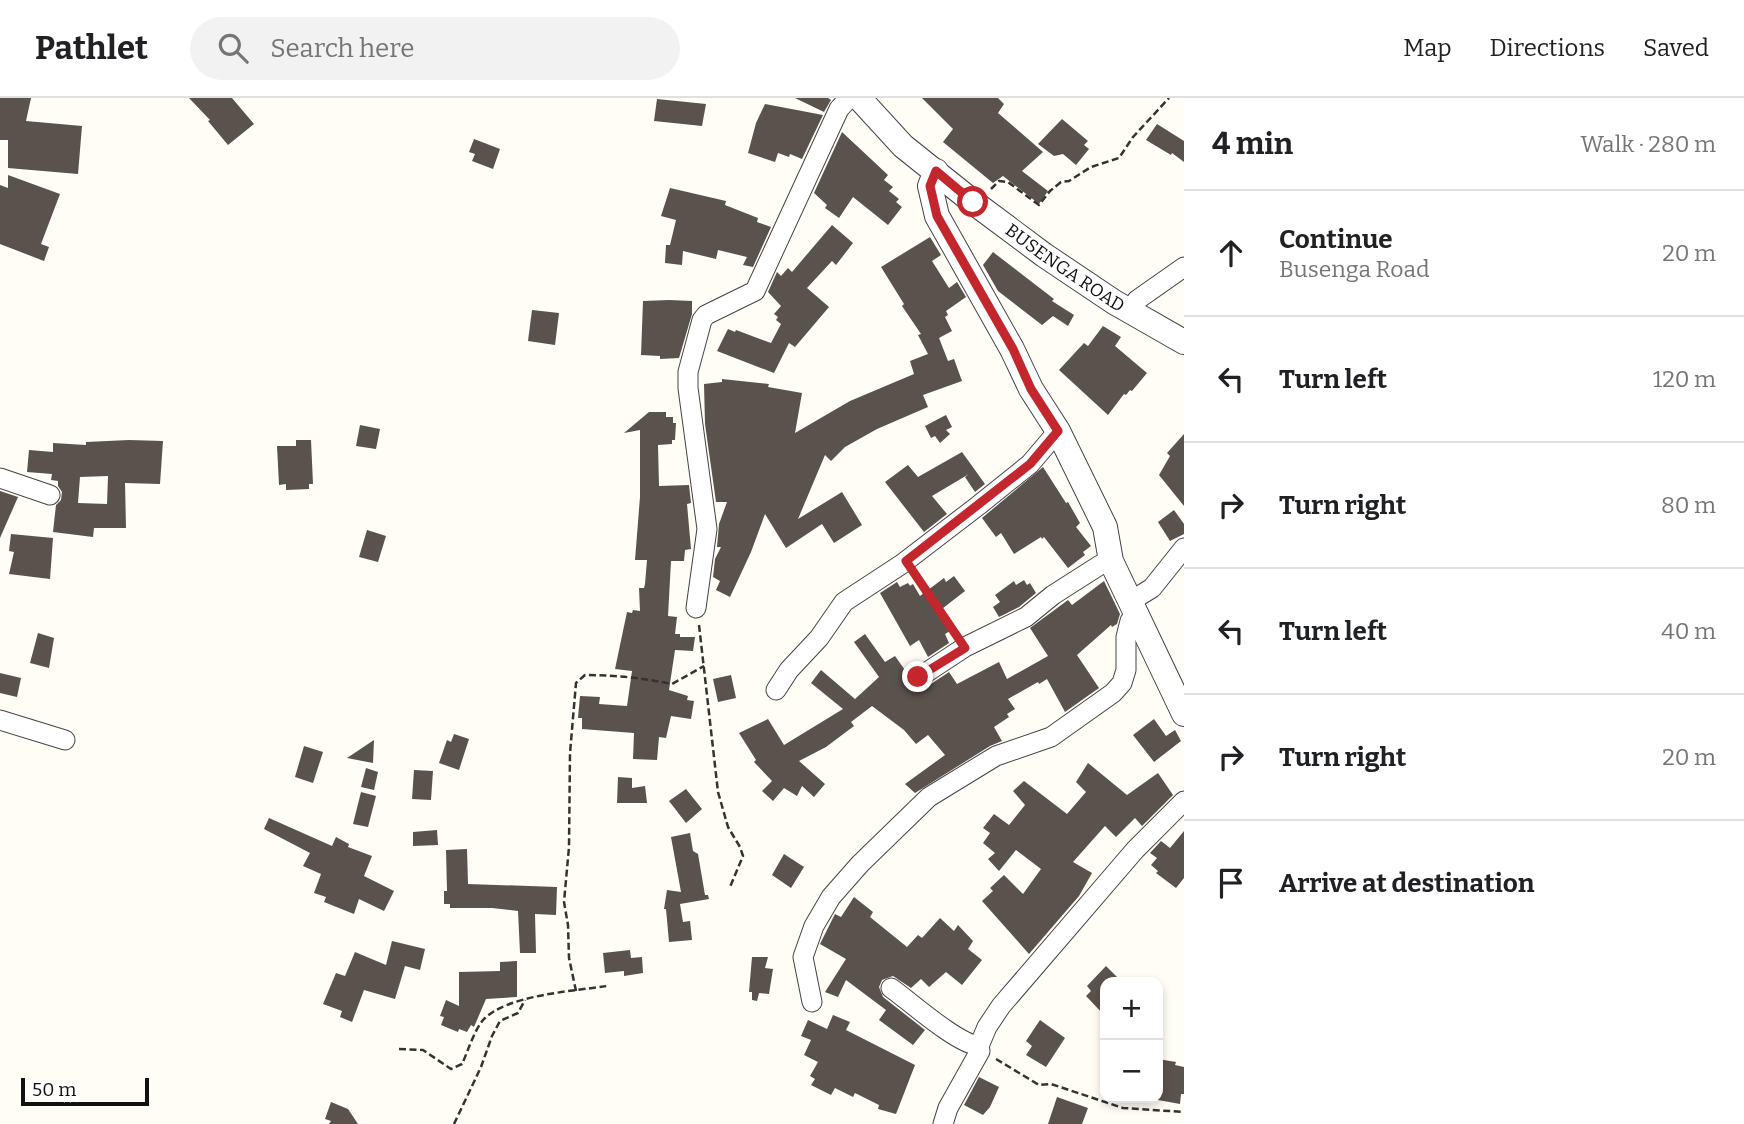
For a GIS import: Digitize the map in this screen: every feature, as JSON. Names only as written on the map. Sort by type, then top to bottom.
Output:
[{"type":"street","points":[[696,608],[707,529],[688,380],[702,320],[706,315],[755,291],[839,109],[849,98]]},
{"type":"street","name":"BUSENGA ROAD","points":[[859,98],[903,146],[977,205],[1044,254],[1130,311],[1184,342]]},
{"type":"street","points":[[936,171],[930,186],[937,216],[1013,349],[1031,389],[1058,431],[1105,527],[1111,561],[1184,714]]},
{"type":"street","points":[[1130,311],[1137,300],[1184,267]]},
{"type":"street","points":[[776,690],[789,670],[819,638],[844,602],[906,561],[1030,464],[1058,431]]},
{"type":"street","points":[[0,478],[50,495]]},
{"type":"street","points":[[812,1002],[803,957],[814,926],[831,897],[860,864],[929,797],[996,756],[1051,737],[1113,693],[1122,683],[1126,670],[1126,638],[1134,607],[1184,548]]},
{"type":"street","points":[[918,677],[965,648],[1026,617],[1053,594],[1111,561]]},
{"type":"street","points":[[0,720],[65,740]]},
{"type":"street","points":[[943,1124],[948,1108],[980,1048],[987,1027],[1001,1006],[1135,850],[1184,801]]},
{"type":"street","points":[[891,988],[958,1037],[980,1048]]},
{"type":"path","points":[[977,205],[1002,180],[1008,181],[1039,205],[1061,182],[1091,167],[1119,158],[1133,137],[1169,98]]},
{"type":"path","points":[[906,561],[965,648]]},
{"type":"path","points":[[696,608],[718,792],[728,827],[743,856],[730,887]]},
{"type":"path","points":[[576,991],[569,958],[564,902],[569,846],[570,753],[576,683],[585,675],[601,675],[635,676],[672,684],[704,666]]},
{"type":"path","points":[[399,1049],[423,1051],[451,1069],[462,1064],[481,1022],[494,1011],[558,992],[607,986]]},
{"type":"path","points":[[454,1124],[500,1021],[517,1013],[525,1000]]},
{"type":"path","points":[[980,1048],[1039,1085],[1051,1084],[1123,1108],[1184,1112]]},
{"type":"building","points":[[0,98],[31,98],[26,121],[82,126],[78,174],[8,168],[8,140],[0,140]]},
{"type":"building","points":[[189,98],[232,98],[254,124],[228,145],[208,121],[210,120]]},
{"type":"building","points":[[795,98],[828,98],[831,100],[824,112]]},
{"type":"building","points":[[922,98],[998,98],[1004,104],[998,113],[1043,152],[1022,171],[1048,191],[1039,204],[1003,176],[993,183],[943,142],[953,129]]},
{"type":"building","points":[[657,99],[706,104],[702,126],[654,121]]},
{"type":"building","points":[[765,104],[823,115],[802,159],[778,153],[775,162],[748,153],[756,123]]},
{"type":"building","points":[[1062,119],[1088,141],[1084,145],[1089,149],[1076,165],[1063,154],[1054,156],[1038,144]]},
{"type":"building","points":[[1157,124],[1184,141],[1184,162],[1146,140]]},
{"type":"building","points":[[842,132],[888,175],[884,180],[893,187],[889,191],[899,199],[896,202],[902,207],[888,225],[853,197],[839,218],[825,208],[827,205],[814,193]]},
{"type":"building","points":[[474,139],[500,149],[493,169],[472,161],[475,154],[469,152]]},
{"type":"building","points":[[8,175],[60,194],[41,244],[49,247],[44,261],[0,244],[0,185],[8,188]]},
{"type":"building","points":[[670,188],[726,201],[725,205],[758,218],[757,222],[771,227],[753,267],[743,265],[747,257],[718,250],[716,259],[683,251],[682,265],[665,263],[666,245],[670,245],[676,220],[661,216]]},
{"type":"building","points":[[832,225],[853,243],[836,265],[832,261],[807,288],[829,307],[795,347],[789,343],[774,373],[717,351],[728,329],[771,343],[781,324],[774,314],[781,306],[768,292],[777,272],[781,276],[788,268],[792,272]]},
{"type":"building","points":[[930,237],[941,255],[932,261],[949,288],[957,282],[966,297],[946,311],[948,315],[945,317],[952,331],[939,338],[948,361],[954,359],[962,381],[923,395],[928,407],[877,429],[845,447],[831,461],[825,455],[798,519],[842,492],[862,525],[834,543],[822,524],[786,548],[765,514],[730,597],[716,590],[720,581],[713,577],[715,559],[721,547],[717,547],[719,524],[727,502],[716,502],[705,424],[704,384],[722,382],[722,379],[769,384],[768,387],[802,393],[795,433],[850,401],[914,374],[910,361],[928,354],[918,335],[921,334],[881,267]]},
{"type":"building","points":[[993,252],[1054,299],[1052,301],[1074,315],[1068,326],[1053,316],[1042,325],[998,291],[983,265]]},
{"type":"building","points":[[643,301],[692,301],[692,314],[679,358],[660,359],[660,356],[641,355]]},
{"type":"building","points":[[532,310],[559,313],[555,345],[528,341]]},
{"type":"building","points":[[1103,326],[1121,337],[1115,346],[1147,373],[1132,391],[1124,394],[1108,415],[1059,370],[1084,343],[1088,346]]},
{"type":"building","points":[[649,412],[666,412],[666,417],[673,417],[673,423],[676,423],[675,440],[672,440],[672,444],[658,445],[659,486],[689,485],[691,503],[687,504],[691,549],[685,550],[684,561],[671,561],[668,616],[677,617],[675,634],[680,634],[680,637],[695,637],[693,651],[675,650],[669,690],[688,696],[687,700],[694,701],[691,719],[671,716],[666,738],[659,737],[657,760],[633,759],[634,733],[582,729],[582,718],[578,718],[580,696],[600,697],[599,704],[627,706],[632,671],[615,669],[627,612],[640,611],[639,588],[644,588],[647,560],[635,560],[640,497],[640,430],[624,433]]},
{"type":"building","points":[[946,415],[952,427],[946,430],[950,434],[940,443],[935,436],[931,438],[925,426]]},
{"type":"building","points":[[360,425],[380,429],[376,449],[356,446]]},
{"type":"building","points":[[1184,434],[1184,506],[1159,475],[1170,456],[1167,453]]},
{"type":"building","points":[[296,440],[311,440],[313,484],[309,484],[309,489],[286,490],[286,484],[279,485],[277,446],[296,446]]},
{"type":"building","points":[[163,441],[160,484],[125,483],[126,528],[94,528],[93,537],[53,532],[56,505],[61,500],[62,492],[58,481],[51,480],[52,474],[27,472],[29,450],[53,452],[53,443],[86,445],[86,442]],"holes":[[[108,476],[107,504],[78,503],[80,477]]]},
{"type":"building","points":[[962,452],[985,484],[975,492],[965,477],[969,474],[932,496],[947,514],[924,532],[885,482],[908,465],[918,477]]},
{"type":"building","points":[[1043,467],[1066,503],[1068,502],[1080,523],[1076,527],[1091,546],[1083,552],[1085,555],[1068,568],[1044,537],[1014,554],[1001,533],[996,537],[982,518]]},
{"type":"building","points":[[0,491],[18,497],[0,538]]},
{"type":"building","points":[[1174,510],[1184,524],[1184,534],[1170,541],[1158,522]]},
{"type":"building","points":[[367,530],[386,536],[378,562],[359,557]]},
{"type":"building","points":[[11,534],[53,538],[50,579],[9,574],[14,552],[9,551]]},
{"type":"building","points":[[954,576],[965,591],[938,612],[950,631],[945,634],[949,643],[928,657],[919,640],[910,646],[880,593],[897,582],[900,587],[913,584],[920,596],[944,578],[946,582]]},
{"type":"building","points":[[1024,580],[1027,585],[1030,583],[1036,593],[1019,607],[999,617],[993,607],[1000,602],[995,595],[1014,581],[1016,585]]},
{"type":"building","points":[[1104,581],[1120,614],[1117,624],[1112,627],[1111,625],[1077,655],[1099,688],[1065,712],[1047,679],[1039,684],[1038,682],[1008,699],[1015,709],[1007,714],[1009,717],[994,727],[1002,741],[915,793],[905,784],[945,755],[928,735],[916,744],[904,730],[872,706],[851,722],[854,726],[826,747],[799,761],[825,784],[814,797],[802,786],[797,796],[784,788],[773,801],[762,791],[772,781],[754,762],[756,760],[739,733],[768,719],[784,745],[843,709],[811,683],[821,670],[855,699],[879,677],[854,642],[865,634],[885,662],[895,656],[907,673],[907,684],[913,689],[925,688],[949,672],[957,684],[999,662],[1007,679],[1048,656],[1030,628],[1068,600],[1072,605]]},
{"type":"building","points":[[38,633],[54,638],[49,668],[30,663]]},
{"type":"building","points":[[0,673],[21,678],[17,697],[0,693]]},
{"type":"building","points":[[731,675],[736,698],[718,702],[713,679]]},
{"type":"building","points":[[1154,719],[1166,736],[1175,730],[1181,741],[1154,762],[1133,735]]},
{"type":"building","points":[[454,734],[469,739],[459,770],[439,763],[447,740],[451,742]]},
{"type":"building","points":[[374,740],[373,763],[347,758]]},
{"type":"building","points":[[304,746],[323,752],[313,783],[295,777]]},
{"type":"building","points":[[1088,763],[1127,795],[1158,773],[1173,795],[1142,826],[1135,818],[1116,837],[1105,826],[1073,862],[1092,873],[1079,896],[1029,954],[982,901],[993,891],[990,888],[1004,875],[1023,894],[1041,869],[1016,850],[999,871],[988,859],[995,853],[983,843],[990,833],[983,828],[994,814],[1009,825],[1025,805],[1013,791],[1024,781],[1067,814],[1086,792],[1076,782]]},
{"type":"building","points":[[366,768],[378,772],[374,790],[361,787]]},
{"type":"building","points":[[414,770],[433,771],[431,800],[412,799]]},
{"type":"building","points":[[618,777],[632,778],[632,788],[645,786],[647,803],[617,803]]},
{"type":"building","points":[[686,789],[702,809],[686,823],[669,801]]},
{"type":"building","points":[[361,792],[376,796],[368,827],[353,824]]},
{"type":"building","points":[[269,818],[332,846],[336,837],[349,844],[348,847],[372,856],[364,876],[394,891],[384,911],[359,899],[354,914],[324,902],[326,897],[314,893],[321,874],[303,866],[310,853],[264,829]]},
{"type":"building","points":[[437,830],[438,845],[413,846],[413,832]]},
{"type":"building","points":[[1184,831],[1184,878],[1176,888],[1156,873],[1158,871],[1151,865],[1157,858],[1150,853],[1161,841],[1170,848]]},
{"type":"building","points":[[690,833],[693,851],[698,854],[705,895],[708,895],[709,899],[680,904],[683,922],[690,921],[692,940],[669,942],[664,909],[667,890],[681,892],[671,837]]},
{"type":"building","points":[[467,849],[468,884],[557,887],[556,915],[535,914],[536,953],[520,953],[518,911],[450,908],[450,904],[444,904],[444,891],[447,891],[446,850]]},
{"type":"building","points":[[784,854],[804,867],[791,888],[772,875]]},
{"type":"building","points":[[854,897],[873,912],[870,917],[907,947],[918,935],[922,938],[940,918],[954,931],[958,925],[973,941],[968,949],[982,960],[962,985],[946,972],[929,987],[921,979],[911,988],[893,976],[882,980],[879,987],[883,997],[925,1030],[913,1045],[879,1020],[886,1010],[846,980],[838,997],[825,992],[846,959],[820,944],[835,914],[841,917]]},
{"type":"building","points":[[392,941],[425,949],[420,970],[405,966],[395,999],[364,990],[352,1022],[340,1017],[342,1011],[323,1004],[336,973],[345,976],[355,952],[386,965]]},
{"type":"building","points":[[630,950],[631,958],[642,957],[643,973],[624,976],[624,971],[605,973],[603,953]]},
{"type":"building","points":[[752,957],[768,957],[765,968],[773,969],[769,994],[759,993],[757,1001],[752,1000],[752,992],[749,992]]},
{"type":"building","points":[[517,961],[517,997],[486,999],[474,1027],[471,1025],[467,1032],[459,1029],[458,1032],[441,1025],[444,1017],[440,1016],[446,1000],[459,1006],[459,972],[500,971],[500,962]]},
{"type":"building","points":[[1106,966],[1117,977],[1100,977],[1100,1011],[1086,996],[1091,991],[1087,986]]},
{"type":"building","points":[[833,1015],[850,1022],[846,1030],[915,1065],[896,1114],[878,1109],[879,1105],[855,1093],[853,1097],[835,1088],[831,1095],[811,1085],[815,1079],[810,1076],[818,1062],[804,1055],[811,1040],[801,1036],[808,1020],[827,1029]]},
{"type":"building","points":[[1040,1020],[1065,1038],[1046,1067],[1026,1055],[1032,1046],[1026,1041]]},
{"type":"building","points":[[1163,1060],[1176,1062],[1175,1065],[1184,1067],[1184,1094],[1181,1094],[1180,1104],[1163,1101]]},
{"type":"building","points":[[979,1077],[999,1087],[990,1107],[983,1115],[964,1105]]},
{"type":"building","points":[[1057,1097],[1088,1108],[1082,1124],[1048,1124]]},
{"type":"building","points":[[331,1102],[348,1109],[358,1124],[329,1124],[331,1121],[325,1119]]},
{"type":"route","points":[[918,677],[965,648],[906,561],[1030,464],[1058,431],[1031,389],[1013,349],[937,216],[930,186],[936,171],[973,202]]}]
